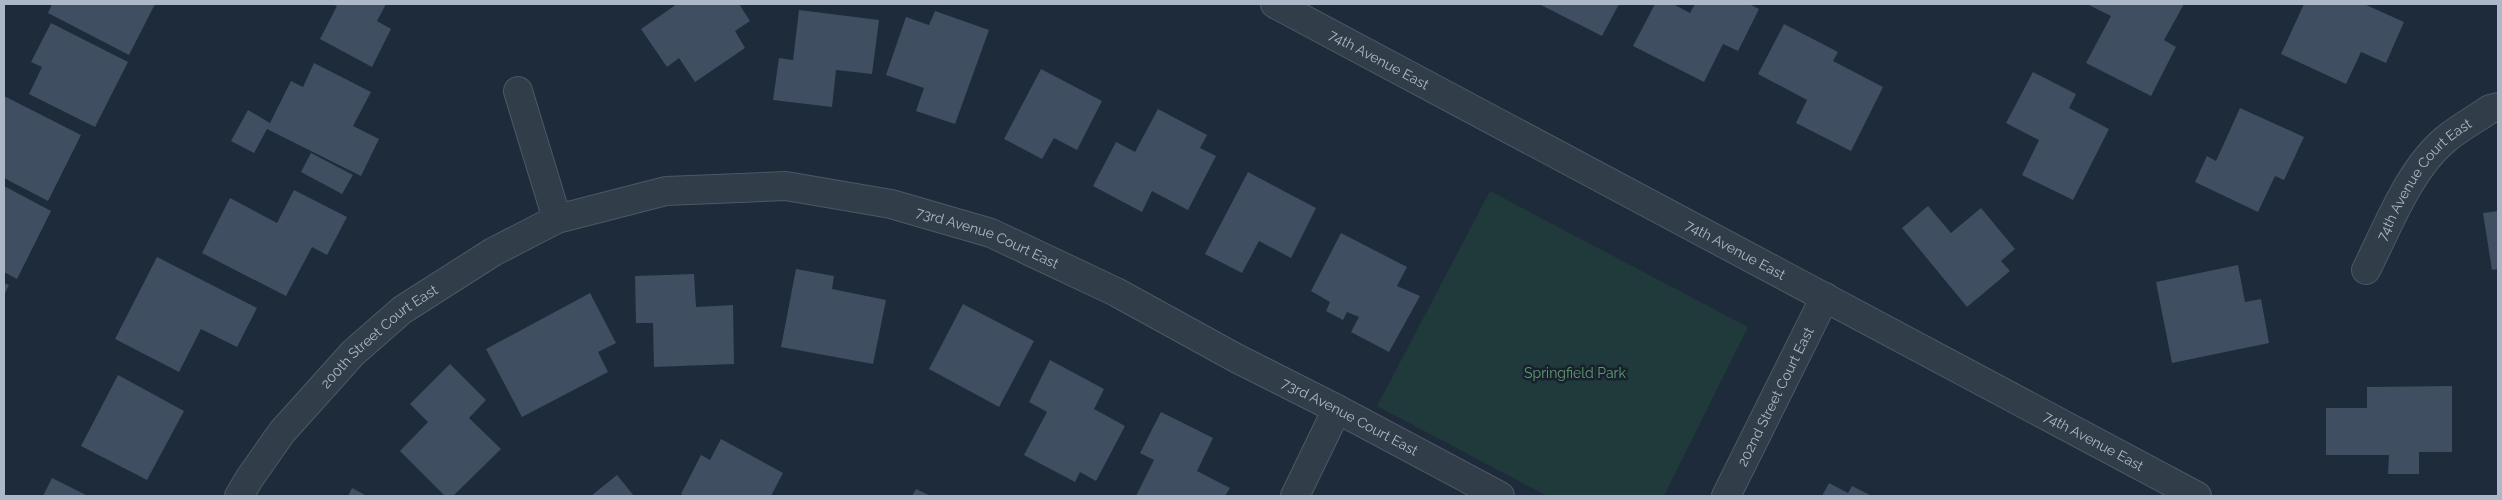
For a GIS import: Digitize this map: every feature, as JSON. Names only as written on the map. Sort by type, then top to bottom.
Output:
[{"type":"street","name":"74th Avenue East","points":[[1275,4],[2197,496]]},
{"type":"street","points":[[518,91],[557,219]]},
{"type":"street","name":"74th Avenue Court East","points":[[2366,270],[2409,186],[2428,157],[2446,139],[2490,109],[2498,107]]},
{"type":"street","name":"73rd Avenue Court East","points":[[557,219],[666,191],[786,186],[891,204],[991,233],[1116,292],[1236,358],[1337,409],[1500,496]]},
{"type":"street","name":"200th Street Court East","points":[[239,496],[249,478],[282,432],[353,353],[402,310],[493,252],[557,219]]},
{"type":"street","name":"202nd Street Court East","points":[[1726,496],[1825,297]]},
{"type":"street","points":[[1294,496],[1337,409]]},
{"type":"green space","name":"Springfield Park","points":[[1490,191],[1748,327],[1664,496],[1547,496],[1377,406]]},
{"type":"building","points":[[52,4],[155,4],[129,55],[48,13]]},
{"type":"building","points":[[331,4],[386,4],[377,21],[391,29],[372,67],[320,39],[337,6]]},
{"type":"building","points":[[677,4],[739,4],[750,21],[735,31],[745,48],[695,82],[679,58],[667,67],[641,29]]},
{"type":"building","points":[[1539,4],[1619,4],[1602,36]]},
{"type":"building","points":[[1655,4],[1673,4],[1690,13],[1695,4],[1749,4],[1759,9],[1738,51],[1723,44],[1704,82],[1633,46]]},
{"type":"building","points":[[2087,4],[2184,4],[2164,40],[2176,47],[2151,96],[2086,63],[2111,16]]},
{"type":"building","points":[[2304,4],[2364,4],[2404,22],[2386,63],[2361,52],[2346,84],[2281,54]]},
{"type":"building","points":[[799,10],[879,20],[872,74],[836,70],[832,107],[773,100],[779,58],[793,60]]},
{"type":"building","points":[[935,11],[989,30],[955,124],[916,111],[924,88],[886,75],[906,17],[929,25]]},
{"type":"building","points":[[51,23],[128,62],[95,127],[29,94],[42,67],[31,62]]},
{"type":"building","points":[[1784,24],[1838,52],[1833,61],[1883,87],[1851,151],[1796,123],[1807,100],[1758,74]]},
{"type":"building","points":[[314,63],[371,92],[353,126],[379,139],[361,176],[267,129],[254,153],[231,141],[248,110],[270,123],[291,81],[303,87]]},
{"type":"building","points":[[1041,69],[1102,101],[1077,150],[1054,138],[1042,159],[1004,139]]},
{"type":"building","points":[[2033,72],[2076,94],[2069,108],[2109,129],[2073,200],[2022,175],[2039,140],[2006,123]]},
{"type":"building","points":[[4,96],[81,135],[48,201],[4,178]]},
{"type":"building","points":[[2240,108],[2304,137],[2284,180],[2275,176],[2258,212],[2195,182],[2207,156],[2216,161]]},
{"type":"building","points":[[1158,109],[1207,135],[1200,148],[1216,156],[1188,210],[1152,191],[1142,212],[1093,186],[1116,142],[1135,152]]},
{"type":"building","points":[[311,153],[353,175],[342,194],[301,172]]},
{"type":"building","points":[[1248,172],[1316,208],[1291,258],[1259,241],[1242,273],[1205,254]]},
{"type":"building","points":[[4,186],[51,211],[17,279],[4,272]]},
{"type":"building","points":[[294,190],[347,217],[327,255],[312,247],[286,296],[202,253],[230,198],[277,223]]},
{"type":"building","points":[[1928,206],[1951,233],[1981,208],[2015,249],[2001,261],[2010,271],[1967,307],[1902,228]]},
{"type":"building","points":[[2498,211],[2498,269],[2492,270],[2483,213]]},
{"type":"building","points":[[1341,233],[1407,267],[1397,286],[1420,296],[1389,352],[1351,332],[1359,317],[1347,312],[1343,320],[1326,311],[1330,302],[1311,291]]},
{"type":"building","points":[[157,257],[257,308],[237,347],[201,329],[179,372],[115,339]]},
{"type":"building","points":[[2238,265],[2245,302],[2261,299],[2269,343],[2172,363],[2156,282]]},
{"type":"building","points":[[796,269],[834,276],[832,289],[886,300],[873,364],[781,347]]},
{"type":"building","points":[[694,274],[696,307],[733,305],[734,364],[654,367],[653,323],[636,323],[635,276]]},
{"type":"building","points":[[4,283],[9,285],[4,295]]},
{"type":"building","points":[[590,293],[616,343],[598,352],[608,372],[522,417],[486,349]]},
{"type":"building","points":[[963,304],[1034,341],[999,407],[929,369]]},
{"type":"building","points":[[1050,360],[1104,389],[1094,409],[1125,426],[1096,481],[1080,472],[1075,482],[1024,455],[1047,412],[1029,402]]},
{"type":"building","points":[[450,364],[486,400],[469,418],[501,449],[453,496],[445,496],[400,451],[428,422],[410,404]]},
{"type":"building","points":[[118,375],[184,411],[147,480],[81,446]]},
{"type":"building","points":[[2452,386],[2452,452],[2419,452],[2419,474],[2388,474],[2389,455],[2326,455],[2326,408],[2367,408],[2367,387]]},
{"type":"building","points":[[1161,412],[1213,438],[1197,471],[1230,488],[1225,496],[1136,496],[1154,460],[1140,453]]},
{"type":"building","points":[[721,439],[783,473],[771,496],[685,496],[681,494],[701,455],[710,460]]},
{"type":"building","points":[[617,475],[634,496],[591,496]]},
{"type":"building","points":[[52,478],[88,496],[43,496]]},
{"type":"building","points":[[1829,483],[1848,493],[1852,486],[1872,496],[1822,496]]},
{"type":"building","points":[[352,488],[367,496],[348,496]]},
{"type":"building","points":[[916,489],[931,496],[912,496]]}]
